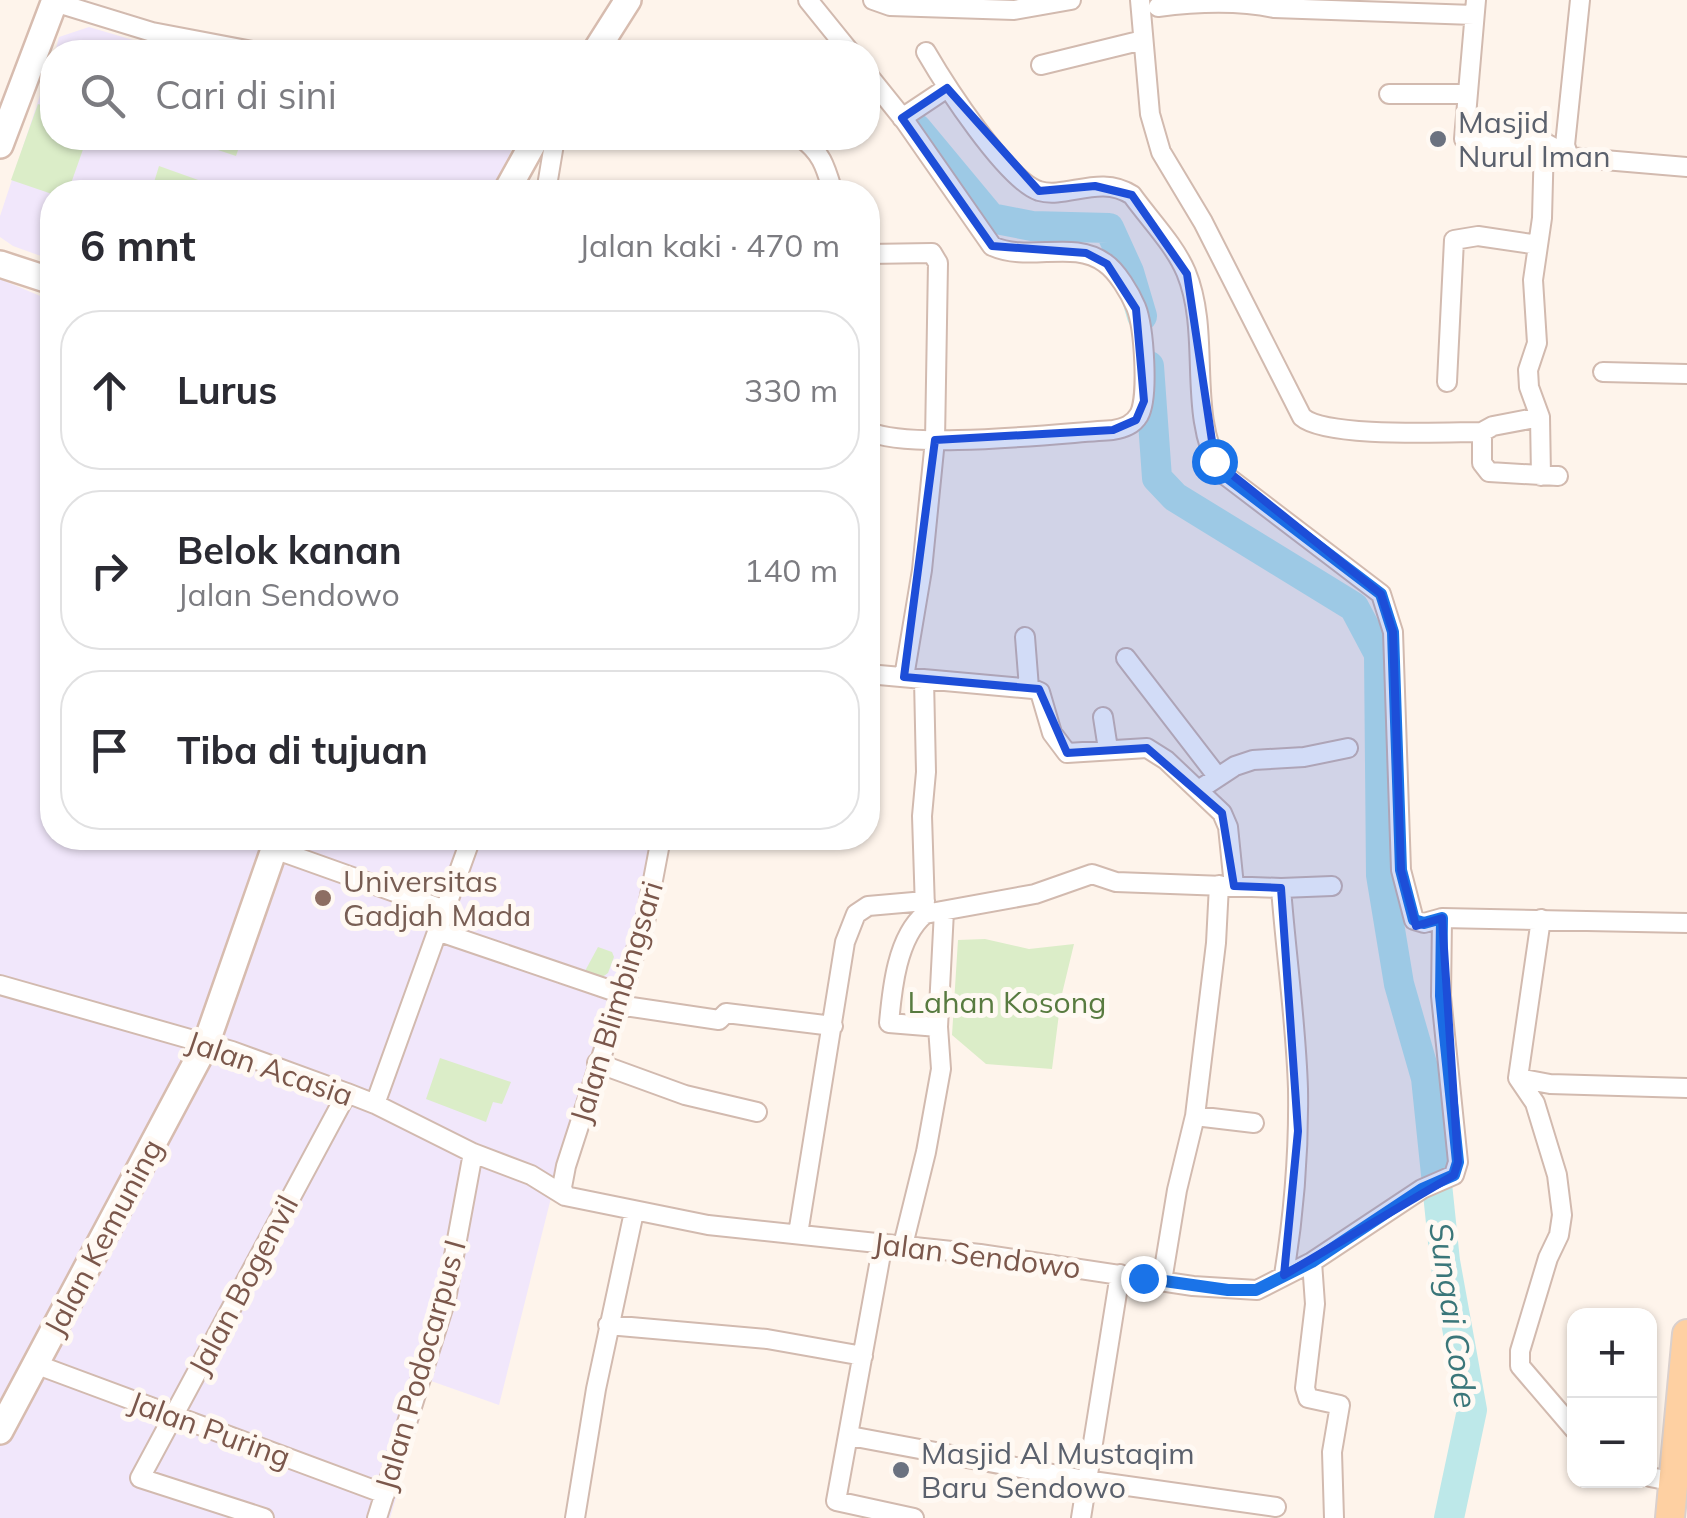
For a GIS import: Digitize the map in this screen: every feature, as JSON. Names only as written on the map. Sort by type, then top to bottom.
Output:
[{"type":"main road","points":[[1670,1518],[1662,1479],[1687,1334]]},
{"type":"street","points":[[603,40],[628,0]]},
{"type":"street","points":[[808,0],[840,40]]},
{"type":"street","points":[[873,0],[890,6],[1014,10],[1071,0]]},
{"type":"street","points":[[1568,158],[1580,0]]},
{"type":"street","points":[[1,140],[55,1],[152,32],[194,40]]},
{"type":"street","points":[[1540,417],[1493,426],[1482,432],[1370,431],[1317,426],[1302,417],[1202,222],[1161,152],[1150,114],[1143,40],[1149,3],[1475,8],[1464,139],[1544,141],[1568,158],[1687,167]]},
{"type":"street","points":[[1041,65],[1143,40]]},
{"type":"street","points":[[926,52],[941,91],[1036,189],[1095,186],[1132,195],[1176,252],[1187,274],[1201,350],[1205,424],[1214,461],[1221,472],[1381,594],[1393,632],[1401,870],[1414,920],[1687,923]]},
{"type":"street","points":[[880,89],[904,116],[992,246],[1021,254],[1086,252],[1107,264],[1136,308],[1142,337],[1144,401],[1140,414],[1127,427],[935,440],[880,437]]},
{"type":"street","points":[[904,116],[941,91]]},
{"type":"street","points":[[1389,94],[1467,94]]},
{"type":"street","points":[[1482,432],[1482,463],[1488,472],[1549,476],[1528,370],[1537,344],[1533,280],[1544,141]]},
{"type":"street","points":[[512,180],[529,150]]},
{"type":"street","points":[[548,180],[553,150]]},
{"type":"street","points":[[818,150],[829,180]]},
{"type":"street","points":[[1448,382],[1454,240],[1478,236],[1538,245]]},
{"type":"street","points":[[880,254],[925,253],[937,257],[935,440],[922,570],[904,677]]},
{"type":"street","points":[[0,264],[40,277]]},
{"type":"street","points":[[1604,372],[1687,374]]},
{"type":"street","points":[[1025,637],[1028,688]]},
{"type":"street","points":[[1126,658],[1217,776]]},
{"type":"street","points":[[880,675],[1040,692],[1052,733],[1067,753],[1146,748],[1200,789],[1222,813],[1228,827],[1227,886],[1194,1116],[1162,1281]]},
{"type":"street","points":[[924,679],[925,908],[914,923],[902,954],[889,1023],[938,1027]]},
{"type":"street","points":[[1103,717],[1108,750]]},
{"type":"street","points":[[1200,789],[1217,776],[1253,760],[1304,757],[1348,748]]},
{"type":"street","name":"Jalan Kemuning","points":[[3,1419],[206,1044],[274,850]]},
{"type":"street","points":[[294,850],[445,910]]},
{"type":"street","points":[[375,1104],[467,850]]},
{"type":"street","name":"Jalan Blimbingsari","points":[[565,1196],[562,1186],[566,1166],[646,922],[659,850]]},
{"type":"street","points":[[798,1234],[845,942],[856,914],[868,906],[944,911],[1036,894],[1092,874],[1116,882],[1332,886]]},
{"type":"street","points":[[1281,888],[1298,1084],[1294,1218],[1284,1275]]},
{"type":"street","points":[[903,1245],[941,1069],[938,1027],[944,911]]},
{"type":"street","name":"Jalan Sendowo","points":[[565,1196],[708,1224],[903,1245],[1228,1290],[1256,1290],[1312,1262],[1422,1189],[1454,1175],[1458,1162],[1441,996],[1442,918]]},
{"type":"street","points":[[1541,920],[1518,1078],[1535,1103],[1557,1175],[1562,1215],[1560,1235],[1548,1258],[1520,1351],[1520,1366],[1567,1420]]},
{"type":"street","points":[[437,931],[620,999],[703,1019],[719,1020],[726,1013],[834,1026]]},
{"type":"street","name":"Jalan Acasia","points":[[0,987],[206,1044],[347,1093],[473,1154],[532,1175],[565,1196]]},
{"type":"street","points":[[597,1063],[685,1095],[758,1112]]},
{"type":"street","points":[[1518,1078],[1550,1084],[1687,1088]]},
{"type":"street","name":"Jalan Bogenvil","points":[[244,1515],[140,1478],[347,1093]]},
{"type":"street","points":[[1194,1116],[1254,1123]]},
{"type":"street","name":"Jalan Podocarpus I","points":[[377,1518],[446,1299],[473,1154]]},
{"type":"street","points":[[532,1175],[549,1175],[566,1166]]},
{"type":"street","points":[[575,1518],[608,1325],[634,1212]]},
{"type":"street","points":[[882,1243],[836,1500],[914,1518]]},
{"type":"street","points":[[1312,1262],[1315,1304],[1305,1388],[1308,1398],[1340,1404],[1332,1452],[1334,1518]]},
{"type":"street","points":[[1081,1518],[1120,1274]]},
{"type":"street","points":[[608,1325],[766,1340],[863,1356]]},
{"type":"street","name":"Jalan Puring","points":[[36,1364],[384,1494]]},
{"type":"street","points":[[850,1436],[1086,1480],[1276,1507]]},
{"type":"street","points":[[244,1515],[264,1518]]},
{"type":"highlighted area","points":[[947,88],[1039,191],[1095,186],[1132,195],[1187,274],[1215,461],[1381,594],[1393,632],[1401,870],[1416,926],[1442,918],[1458,1162],[1454,1175],[1284,1275],[1298,1131],[1281,888],[1234,886],[1222,813],[1147,748],[1067,753],[1039,689],[904,677],[935,440],[1113,430],[1136,420],[1144,401],[1136,309],[1107,264],[1086,253],[992,246],[902,118]]},
{"type":"shaded area","points":[[89,27],[133,40],[58,40]]},
{"type":"shaded area","points":[[40,95],[40,150],[511,150],[500,180],[40,180],[40,256],[0,237],[0,216]]},
{"type":"shaded area","name":"Universitas Gadjah Mada","points":[[0,279],[40,296],[40,850],[653,850],[649,885],[561,1158],[499,1405],[431,1381],[390,1518],[0,1518]]},
{"type":"green space","points":[[40,105],[40,150],[83,150],[72,180],[40,180],[40,190],[11,180]]},
{"type":"green space","points":[[159,166],[198,180],[155,180]]},
{"type":"green space","name":"Lahan Kosong","points":[[985,939],[1029,949],[1074,944],[1061,998],[1052,1069],[986,1064],[952,1035],[958,940]]},
{"type":"green space","points":[[598,947],[612,952],[614,957],[608,973],[601,978],[585,971]]},
{"type":"green space","points":[[440,1058],[511,1082],[502,1104],[493,1102],[486,1122],[426,1099]]},
{"type":"waterway","name":"Sungai Code","points":[[917,129],[991,218],[1032,226],[1109,228],[1129,272],[1142,316]]},
{"type":"waterway","name":"Sungai Code","points":[[1149,366],[1157,478],[1175,497],[1354,607],[1379,654],[1381,875],[1399,984],[1426,1078],[1445,1261],[1472,1410],[1449,1518]]},
{"type":"place","name":"Masjid Nurul Iman","points":[[1438,139]]},
{"type":"place","name":"Universitas Gadjah Mada","points":[[323,898]]},
{"type":"place","name":"Masjid Al Mustaqim Baru Sendowo","points":[[901,1470]]},
{"type":"route","points":[[1143,1278],[1256,1290],[1312,1262],[1422,1189],[1454,1175],[1458,1162],[1441,996],[1442,918],[1424,923],[1414,920],[1401,870],[1393,632],[1381,594],[1221,472],[1214,461]]}]
